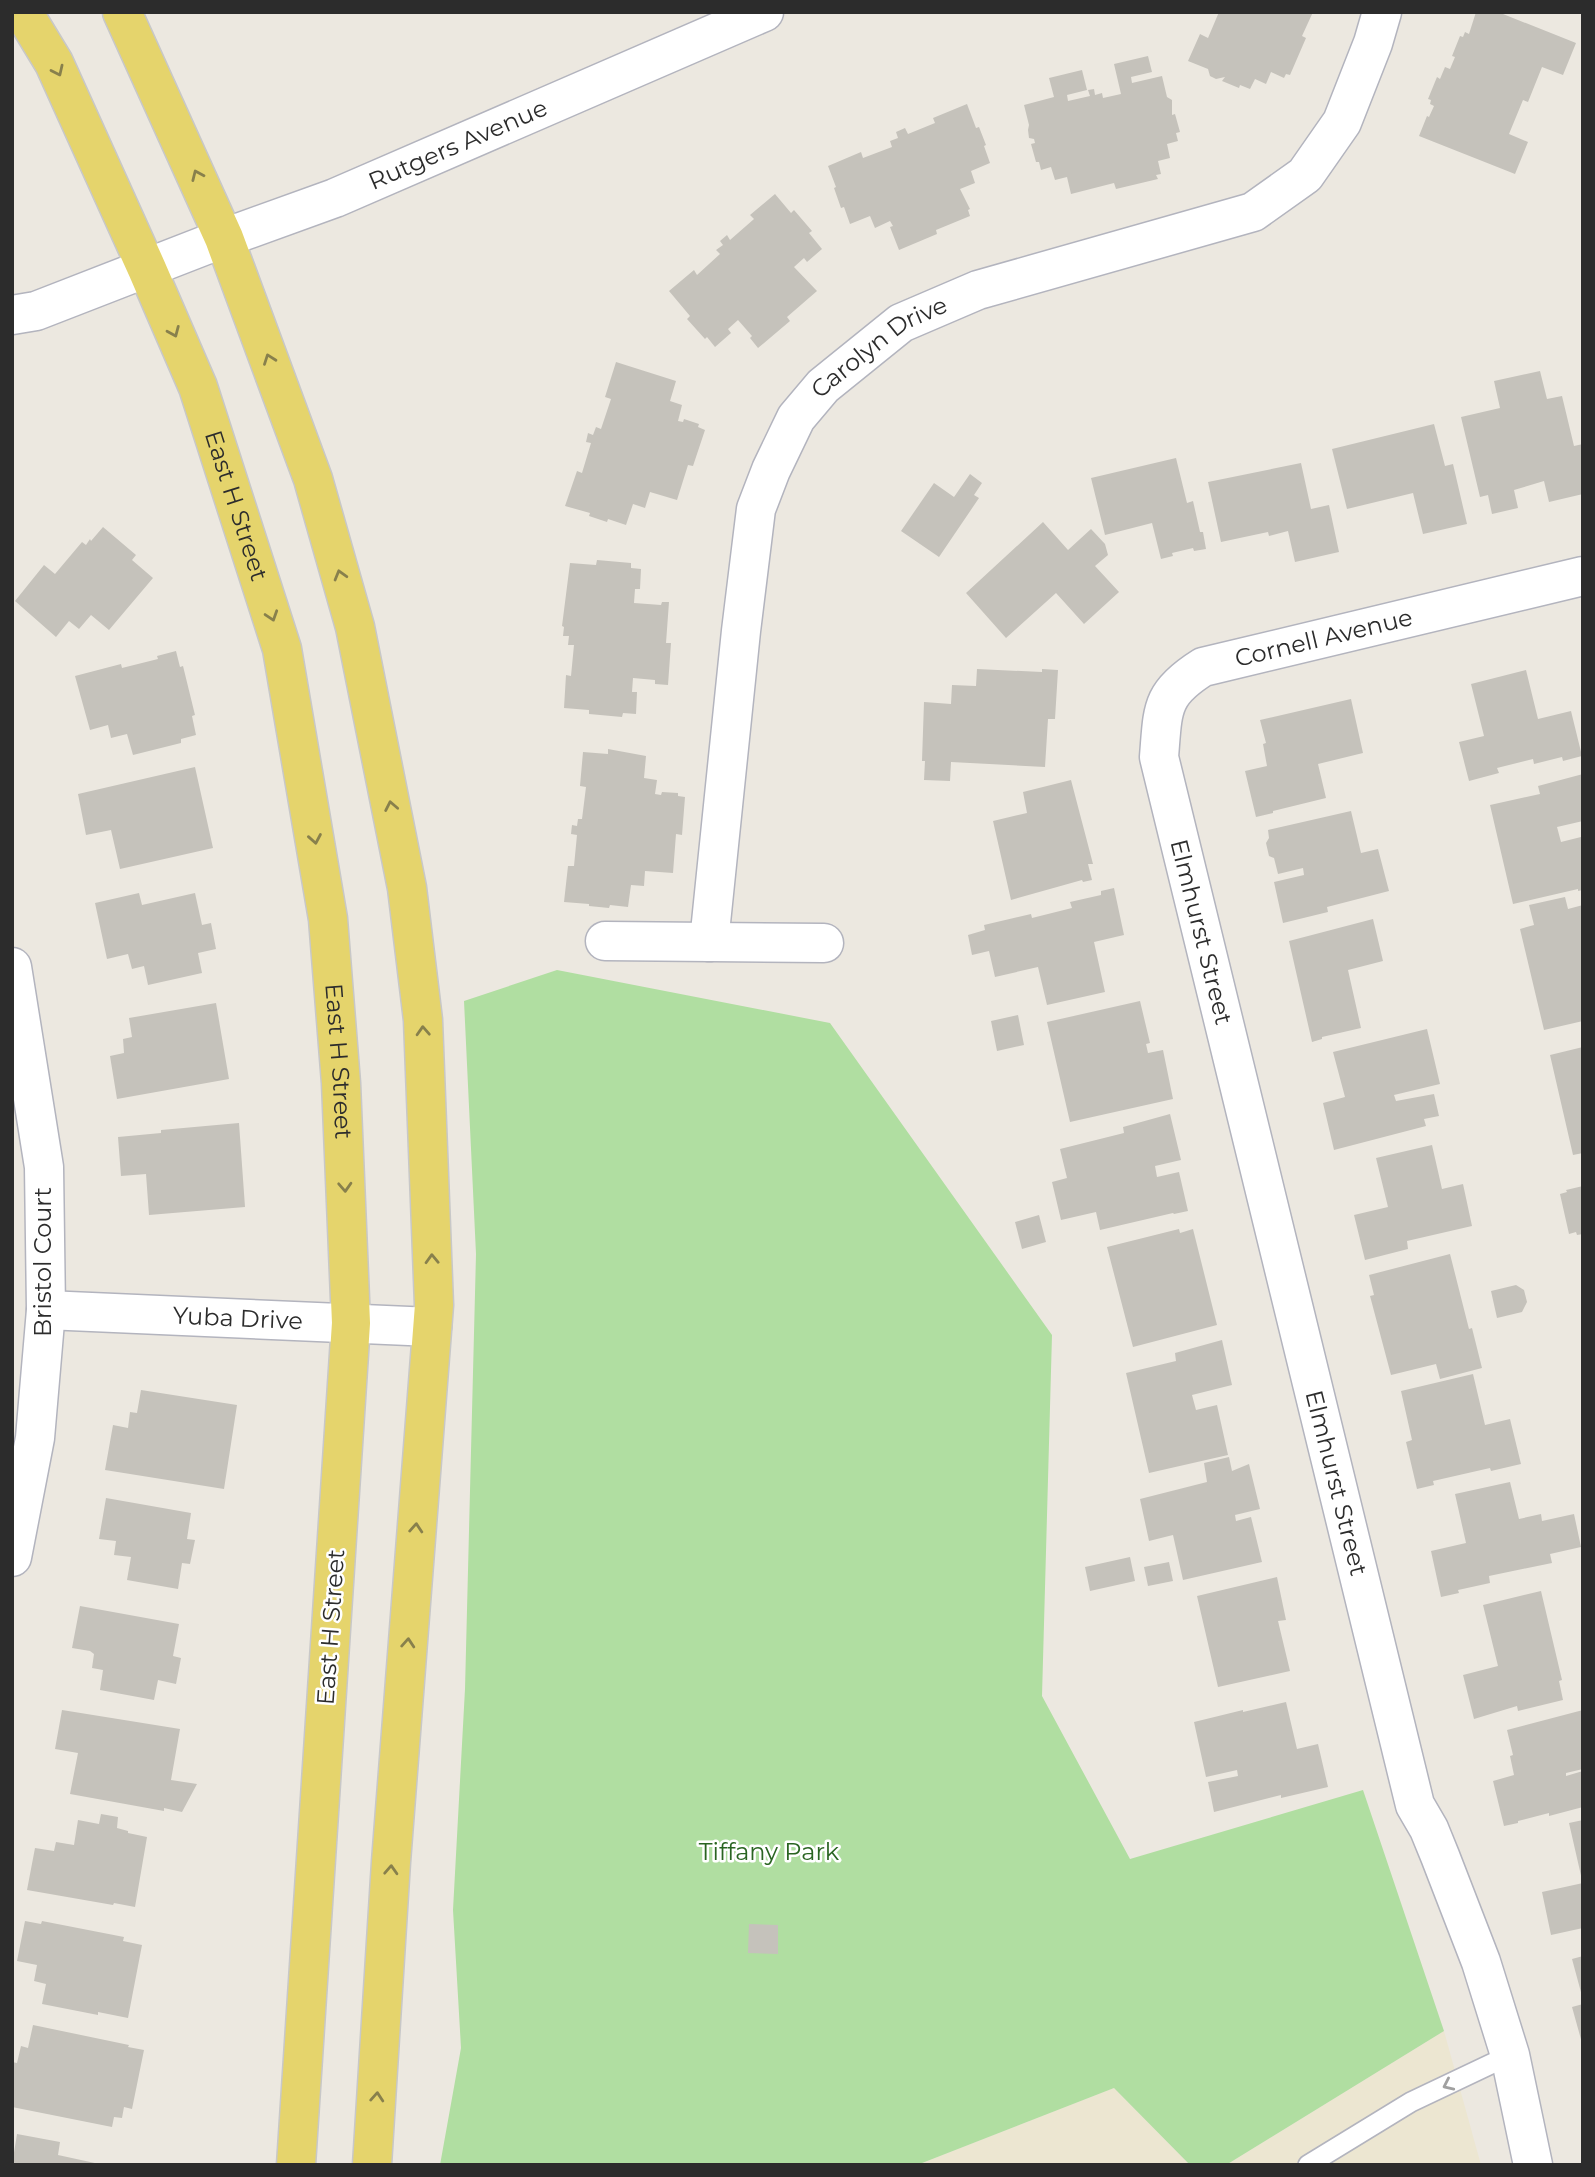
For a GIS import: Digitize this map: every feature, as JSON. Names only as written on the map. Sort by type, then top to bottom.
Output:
[{"type":"main road","name":"East H Street","points":[[23,12],[54,63],[198,387],[282,649],[328,919],[341,1083],[351,1323],[296,2165]]},
{"type":"main road","points":[[122,12],[224,238],[313,479],[355,627],[407,888],[423,1020],[432,1327],[391,1862],[372,2165]]},
{"type":"street","name":"Rutgers Avenue","points":[[12,315],[36,311],[335,198],[764,12]]},
{"type":"street","name":"Carolyn Drive","points":[[709,942],[756,509],[796,418],[823,386],[901,323],[942,304],[978,290],[1252,212],[1305,175],[1342,122],[1373,43],[1382,12]]},
{"type":"street","name":"Cornell Avenue","points":[[1166,791],[1159,757],[1163,709],[1182,681],[1203,667],[1583,576]]},
{"type":"street","name":"Elmhurst Street","points":[[1166,791],[1415,1805],[1429,1829],[1481,1962],[1510,2055],[1533,2165]]},
{"type":"street","points":[[605,941],[824,943]]},
{"type":"street","name":"Bristol Court","points":[[12,967],[44,1167],[46,1310],[35,1438],[12,1558]]},
{"type":"street","name":"Yuba Drive","points":[[46,1310],[432,1327]]},
{"type":"lane","points":[[1308,2165],[1411,2102],[1510,2055]]},
{"type":"shaded area","points":[[1444,2031],[1481,2165],[1226,2165]]},
{"type":"shaded area","points":[[1114,2088],[1190,2165],[917,2165]]},
{"type":"green space","name":"Tiffany Park","points":[[557,970],[830,1023],[1052,1335],[1042,1696],[1130,1859],[1363,1790],[1444,2031],[1226,2165],[1190,2165],[1114,2088],[917,2165],[440,2165],[461,2048],[453,1910],[465,1689],[476,1254],[464,1001]]},
{"type":"building","points":[[1219,12],[1313,12],[1302,36],[1306,38],[1290,75],[1286,74],[1284,78],[1271,72],[1266,84],[1255,79],[1250,89],[1240,85],[1239,88],[1222,81],[1225,77],[1216,79],[1210,76],[1208,69],[1188,61],[1200,34],[1208,38]]},
{"type":"building","points":[[1476,12],[1498,12],[1576,43],[1563,75],[1542,67],[1528,102],[1523,100],[1509,134],[1528,142],[1515,174],[1419,136],[1434,106],[1428,99],[1437,77],[1440,79],[1445,67],[1450,69],[1460,36],[1463,37],[1465,32],[1469,34]]},
{"type":"building","points":[[1148,56],[1152,72],[1131,77],[1132,83],[1162,76],[1167,97],[1172,100],[1172,115],[1175,114],[1180,132],[1176,133],[1178,141],[1167,144],[1170,158],[1158,161],[1161,174],[1156,175],[1158,179],[1116,189],[1114,183],[1071,194],[1067,177],[1055,180],[1051,167],[1041,170],[1039,162],[1036,162],[1031,144],[1035,143],[1034,139],[1029,138],[1024,105],[1054,97],[1049,78],[1082,70],[1087,90],[1067,95],[1068,101],[1090,96],[1088,90],[1094,89],[1095,95],[1102,93],[1103,98],[1121,94],[1114,64]]},
{"type":"building","points":[[967,104],[976,128],[979,127],[990,163],[971,171],[975,183],[960,189],[970,209],[970,216],[899,250],[890,221],[875,228],[870,216],[850,224],[844,207],[841,208],[828,166],[861,152],[863,158],[892,147],[890,141],[898,138],[896,132],[905,128],[908,134],[935,123],[933,118]]},
{"type":"building","points":[[775,194],[791,213],[794,210],[812,231],[809,233],[822,249],[807,262],[804,258],[794,267],[817,291],[787,317],[790,321],[758,348],[738,320],[728,329],[731,333],[715,347],[687,319],[690,316],[669,291],[694,270],[697,275],[720,254],[716,250],[723,245],[720,241],[727,235],[730,240],[754,219],[750,215]]},
{"type":"building","points":[[616,362],[676,381],[670,401],[682,405],[678,421],[683,422],[684,419],[699,424],[698,427],[705,430],[693,466],[688,465],[677,500],[650,492],[645,508],[633,504],[626,525],[608,519],[607,522],[589,516],[590,513],[565,506],[577,471],[582,473],[591,443],[586,442],[588,433],[593,435],[596,427],[601,429],[611,399],[605,397]]},
{"type":"building","points":[[1540,371],[1547,399],[1562,396],[1574,446],[1583,444],[1583,494],[1549,502],[1544,481],[1514,490],[1518,508],[1492,514],[1488,495],[1480,497],[1461,417],[1500,408],[1494,381]]},
{"type":"building","points":[[1434,424],[1445,466],[1453,464],[1467,524],[1423,534],[1413,493],[1347,509],[1332,449]]},
{"type":"building","points":[[1176,458],[1187,503],[1193,501],[1206,549],[1194,551],[1193,548],[1161,559],[1152,523],[1105,535],[1091,478]]},
{"type":"building","points":[[1301,463],[1311,509],[1329,505],[1339,552],[1295,562],[1288,531],[1269,536],[1268,532],[1221,542],[1208,482]]},
{"type":"building","points":[[970,474],[982,483],[974,495],[979,498],[939,557],[901,531],[934,483],[954,497]]},
{"type":"building","points":[[1043,522],[1068,550],[1091,529],[1105,544],[1108,555],[1095,566],[1119,592],[1084,624],[1056,593],[1006,638],[966,593]]},
{"type":"building","points":[[103,527],[136,555],[132,560],[153,578],[109,630],[91,615],[79,629],[69,621],[56,637],[15,601],[44,565],[55,574],[82,542],[86,545]]},
{"type":"building","points":[[597,560],[631,563],[631,568],[641,569],[640,589],[635,589],[634,603],[661,605],[662,602],[669,602],[666,643],[671,643],[668,685],[655,684],[655,680],[633,678],[632,692],[637,692],[636,714],[623,713],[622,717],[564,708],[566,675],[571,676],[574,645],[568,645],[569,636],[563,636],[562,626],[570,563],[596,565]]},
{"type":"building","points":[[176,651],[180,667],[183,666],[195,715],[192,716],[196,735],[181,739],[181,743],[133,755],[127,734],[111,738],[108,725],[90,730],[75,676],[121,664],[122,668],[158,659],[157,656]]},
{"type":"building","points":[[977,669],[1042,672],[1042,669],[1058,670],[1055,719],[1048,719],[1045,767],[951,762],[950,781],[924,780],[924,702],[951,704],[952,685],[976,686]]},
{"type":"building","points":[[1526,670],[1538,719],[1571,711],[1582,756],[1563,761],[1562,757],[1534,764],[1533,759],[1497,768],[1499,773],[1469,781],[1459,742],[1484,736],[1471,684]]},
{"type":"building","points":[[1351,699],[1363,753],[1318,764],[1326,798],[1256,817],[1245,771],[1267,766],[1263,744],[1266,743],[1260,720]]},
{"type":"building","points":[[608,749],[646,756],[644,778],[657,780],[655,794],[678,793],[678,796],[685,797],[682,835],[676,834],[673,873],[645,871],[644,886],[631,885],[628,907],[610,905],[609,908],[564,902],[568,866],[574,866],[577,835],[571,834],[572,825],[577,826],[578,819],[582,819],[586,787],[580,786],[583,752],[608,754]]},
{"type":"building","points":[[195,767],[213,848],[120,869],[111,830],[86,835],[78,794]]},
{"type":"building","points":[[1583,774],[1583,821],[1557,827],[1561,842],[1581,837],[1583,890],[1513,904],[1490,805],[1540,794],[1538,786]]},
{"type":"building","points":[[1071,780],[1093,864],[1088,864],[1092,880],[1082,880],[1011,900],[993,821],[1027,813],[1023,792]]},
{"type":"building","points":[[1351,811],[1361,853],[1378,849],[1389,891],[1327,907],[1328,912],[1283,923],[1274,882],[1304,875],[1303,868],[1278,874],[1266,843],[1269,838],[1268,830]]},
{"type":"building","points":[[1114,888],[1124,935],[1094,942],[1105,992],[1047,1005],[1038,967],[995,977],[989,951],[972,955],[968,935],[985,930],[984,925],[1031,914],[1032,918],[1072,908],[1070,902],[1101,895],[1101,891]]},
{"type":"building","points":[[139,893],[142,905],[195,893],[202,925],[211,923],[216,949],[198,953],[202,973],[148,985],[144,966],[132,969],[128,954],[107,959],[95,903]]},
{"type":"building","points":[[1565,897],[1568,909],[1583,905],[1583,1021],[1544,1030],[1520,929],[1534,925],[1529,905]]},
{"type":"building","points":[[1373,919],[1383,961],[1348,970],[1361,1028],[1312,1042],[1289,941]]},
{"type":"building","points":[[1140,1001],[1150,1043],[1146,1044],[1148,1053],[1163,1050],[1173,1099],[1070,1122],[1047,1022]]},
{"type":"building","points":[[216,1003],[229,1079],[117,1099],[110,1056],[124,1053],[123,1039],[132,1037],[129,1018]]},
{"type":"building","points":[[1018,1015],[1024,1045],[997,1051],[991,1021]]},
{"type":"building","points":[[1427,1029],[1440,1084],[1394,1095],[1396,1101],[1434,1094],[1439,1116],[1424,1119],[1426,1126],[1334,1150],[1323,1103],[1345,1097],[1333,1052]]},
{"type":"building","points":[[1583,1047],[1583,1153],[1573,1155],[1550,1055]]},
{"type":"building","points":[[1170,1114],[1181,1160],[1155,1166],[1157,1177],[1179,1172],[1188,1211],[1100,1230],[1096,1212],[1061,1220],[1052,1182],[1067,1178],[1060,1149],[1124,1133],[1123,1127]]},
{"type":"building","points":[[239,1123],[245,1207],[149,1215],[146,1174],[121,1176],[118,1137]]},
{"type":"building","points":[[1432,1145],[1442,1189],[1463,1184],[1472,1226],[1407,1241],[1408,1249],[1365,1260],[1354,1215],[1388,1207],[1376,1158]]},
{"type":"building","points":[[1583,1186],[1583,1234],[1569,1234],[1560,1194]]},
{"type":"building","points":[[1039,1215],[1046,1242],[1022,1249],[1015,1222]]},
{"type":"building","points":[[1179,1229],[1180,1233],[1193,1229],[1217,1325],[1133,1347],[1107,1247]]},
{"type":"building","points":[[1450,1254],[1482,1368],[1440,1379],[1436,1364],[1391,1375],[1370,1296],[1374,1295],[1369,1275]]},
{"type":"building","points":[[1516,1285],[1524,1290],[1527,1302],[1522,1312],[1497,1318],[1491,1291]]},
{"type":"building","points":[[1222,1340],[1232,1385],[1192,1395],[1196,1410],[1217,1405],[1228,1455],[1149,1473],[1126,1373],[1176,1361],[1175,1353]]},
{"type":"building","points":[[1473,1374],[1485,1425],[1510,1419],[1521,1464],[1433,1481],[1434,1485],[1417,1489],[1406,1442],[1412,1440],[1401,1391]]},
{"type":"building","points":[[141,1390],[237,1405],[224,1489],[105,1470],[113,1425],[128,1428],[130,1412],[137,1413]]},
{"type":"building","points":[[1229,1457],[1232,1471],[1249,1464],[1260,1509],[1235,1515],[1236,1521],[1251,1517],[1262,1562],[1183,1580],[1173,1535],[1149,1541],[1140,1499],[1207,1482],[1204,1463]]},
{"type":"building","points":[[1510,1482],[1519,1519],[1541,1514],[1542,1521],[1574,1514],[1581,1547],[1550,1554],[1552,1563],[1489,1576],[1490,1583],[1441,1597],[1431,1551],[1466,1543],[1455,1494]]},
{"type":"building","points":[[106,1498],[191,1513],[187,1539],[195,1540],[190,1564],[182,1563],[178,1589],[127,1580],[131,1557],[114,1555],[116,1541],[99,1539]]},
{"type":"building","points":[[1130,1557],[1135,1581],[1090,1591],[1085,1567]]},
{"type":"building","points":[[1169,1562],[1173,1581],[1148,1586],[1144,1567]]},
{"type":"building","points":[[1277,1577],[1286,1620],[1278,1621],[1290,1671],[1218,1687],[1197,1596]]},
{"type":"building","points":[[1541,1591],[1562,1680],[1559,1681],[1563,1700],[1518,1711],[1517,1706],[1474,1719],[1463,1675],[1498,1666],[1483,1605]]},
{"type":"building","points":[[80,1606],[179,1624],[173,1656],[181,1658],[176,1684],[158,1680],[154,1700],[100,1690],[103,1670],[92,1668],[94,1654],[72,1648]]},
{"type":"building","points":[[1286,1702],[1297,1749],[1318,1744],[1328,1787],[1281,1798],[1281,1795],[1214,1812],[1208,1782],[1238,1776],[1237,1770],[1206,1777],[1194,1722]]},
{"type":"building","points":[[62,1710],[180,1729],[171,1780],[197,1784],[182,1812],[70,1794],[78,1753],[55,1749]]},
{"type":"building","points":[[1583,1710],[1583,1769],[1566,1773],[1566,1776],[1583,1771],[1583,1807],[1549,1816],[1549,1813],[1504,1826],[1493,1781],[1514,1775],[1507,1730]]},
{"type":"building","points":[[101,1814],[118,1817],[117,1828],[147,1837],[135,1907],[27,1890],[35,1848],[54,1851],[56,1842],[74,1845],[78,1820],[99,1824]]},
{"type":"building","points":[[1583,1820],[1583,1880],[1582,1880],[1569,1823]]},
{"type":"building","points":[[1583,1883],[1583,1928],[1551,1935],[1542,1892]]},
{"type":"building","points":[[25,1921],[41,1924],[42,1921],[124,1937],[123,1941],[142,1945],[128,2018],[42,2004],[46,1984],[34,1981],[37,1965],[17,1961]]},
{"type":"building","points":[[749,1924],[778,1925],[778,1954],[748,1953]]},
{"type":"building","points":[[1583,1956],[1583,1996],[1582,1996],[1572,1959]]},
{"type":"building","points":[[1583,2004],[1583,2043],[1582,2043],[1572,2007]]},
{"type":"building","points":[[33,2025],[144,2050],[132,2109],[124,2107],[122,2118],[114,2117],[112,2127],[12,2107],[12,2062],[17,2063],[21,2046],[28,2048]]},
{"type":"building","points":[[17,2134],[60,2142],[58,2155],[104,2165],[12,2165]]}]
